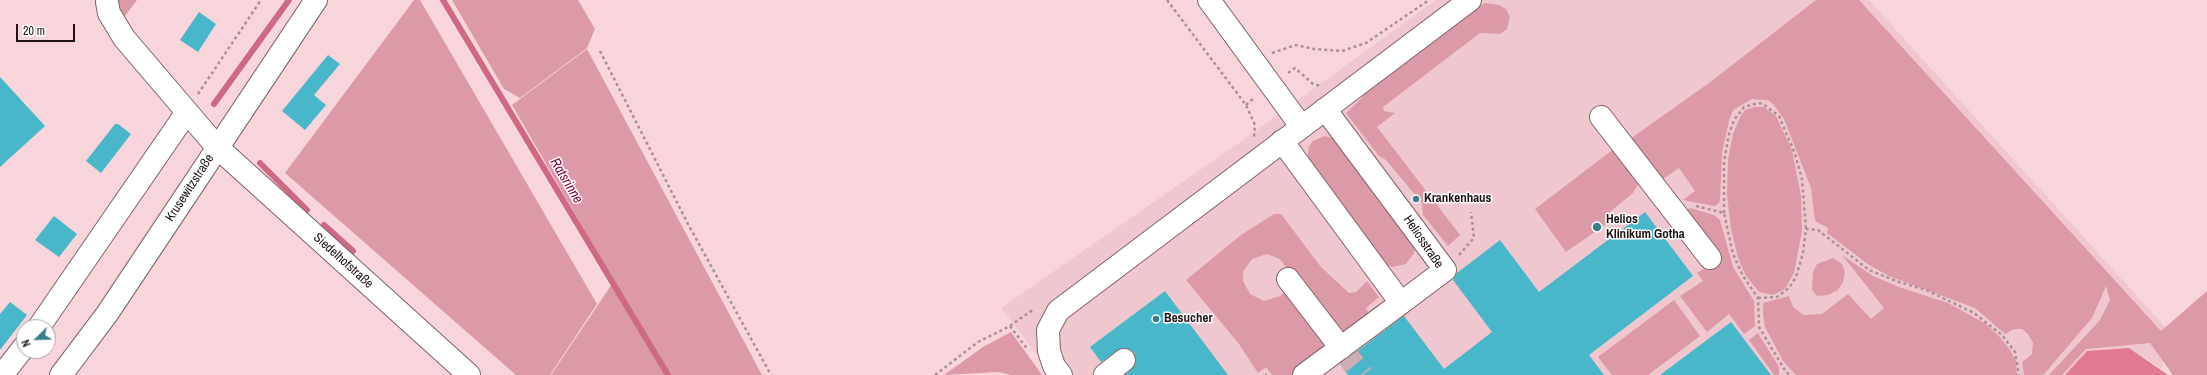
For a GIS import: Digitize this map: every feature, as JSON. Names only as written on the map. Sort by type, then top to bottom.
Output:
[{"type":"street","name":"Krusewitzstraße","points":[[61,375],[107,314],[316,0]]},
{"type":"street","points":[[1209,0],[1302,126]]},
{"type":"street","points":[[1061,375],[1054,366],[1048,351],[1048,330],[1058,311],[1282,140],[1470,0]]},
{"type":"street","name":"Siedelhofstraße","points":[[107,2],[109,13],[115,26],[217,147],[469,375]]},
{"type":"street","name":"Heliosstraße","points":[[1304,375],[1445,270],[1324,109]]},
{"type":"street","points":[[45,319],[187,112]]},
{"type":"street","points":[[1601,117],[1710,258]]},
{"type":"street","points":[[1282,140],[1401,303]]},
{"type":"street","points":[[1288,279],[1341,348]]},
{"type":"street","points":[[2,375],[16,357]]},
{"type":"street","points":[[1105,375],[1124,360]]},
{"type":"path","points":[[187,112],[261,0]]},
{"type":"path","points":[[1167,0],[1246,105]]},
{"type":"path","points":[[1255,62],[1279,49],[1296,45],[1314,49],[1342,51],[1366,43],[1429,0]]},
{"type":"path","points":[[600,51],[688,224],[771,375]]},
{"type":"path","points":[[1758,298],[1777,297],[1789,288],[1796,278],[1803,253],[1806,229],[1802,179],[1795,154],[1778,116],[1763,104],[1758,103],[1744,107],[1734,120],[1729,134],[1724,162],[1724,213],[1733,254],[1743,276],[1758,298],[1759,327],[1786,372],[1790,375]]},
{"type":"path","points":[[1670,206],[1697,206],[1724,213]]},
{"type":"path","points":[[1445,270],[1474,238],[1471,212]]},
{"type":"path","points":[[1806,229],[1823,232],[1856,260],[1880,276],[1926,290],[1974,313],[2002,335],[2015,352],[2019,375]]},
{"type":"shaded area","points":[[114,0],[137,0],[119,24]]},
{"type":"shaded area","points":[[414,0],[420,0],[597,304],[550,375],[516,375],[285,173]]},
{"type":"shaded area","points":[[452,0],[578,0],[595,29],[587,48],[520,98],[504,89]]},
{"type":"shaded area","name":"Helios Klinikum Gotha","points":[[1436,0],[1869,0],[2165,327],[2162,369],[2129,348],[2087,351],[2065,375],[1053,375],[1001,308],[1236,145]]},
{"type":"shaded area","points":[[1816,0],[1859,0],[2161,331],[2207,291],[2207,375],[2173,375],[2150,343],[2086,349],[2062,375],[2049,375],[2100,320],[2110,300],[2106,286],[2092,318],[2045,373],[2042,375],[2024,375],[2022,362],[2032,354],[2033,343],[2028,334],[2022,329],[2014,329],[2005,334],[1975,308],[1889,276],[1869,265],[1827,233],[1828,228],[1815,221],[1811,188],[1784,119],[1774,105],[1768,100],[1752,99],[1733,110],[1722,153],[1720,201],[1717,205],[1714,206],[1683,200],[1695,191],[1679,168],[1660,181],[1630,139],[1709,83]]},
{"type":"shaded area","points":[[1485,3],[1499,5],[1506,9],[1510,17],[1507,29],[1500,34],[1480,33],[1383,107],[1384,111],[1395,113],[1377,127],[1460,235],[1448,246],[1423,215],[1422,203],[1386,160],[1379,156],[1346,113],[1363,97],[1360,93],[1473,9]]},
{"type":"shaded area","points":[[587,49],[762,375],[551,375],[614,281],[512,105]]},
{"type":"shaded area","points":[[1754,107],[1764,107],[1776,116],[1792,150],[1801,196],[1802,231],[1794,273],[1785,289],[1773,295],[1759,292],[1746,276],[1738,258],[1731,229],[1727,195],[1728,159],[1733,134],[1740,117],[1745,110]]},
{"type":"shaded area","points":[[1324,136],[1336,139],[1415,246],[1414,253],[1406,264],[1392,267],[1386,265],[1307,159],[1309,146],[1313,141]]},
{"type":"shaded area","points":[[1615,148],[1640,181],[1633,193],[1611,211],[1605,225],[1566,252],[1535,209]]},
{"type":"shaded area","points":[[1690,208],[1714,215],[1720,220],[1733,267],[1754,301],[1755,326],[1744,334],[1729,314],[1707,332],[1680,296],[1703,281],[1697,273],[1718,260],[1685,211]]},
{"type":"shaded area","points":[[1274,214],[1281,214],[1321,267],[1349,293],[1356,292],[1367,281],[1379,297],[1366,308],[1372,319],[1356,322],[1339,337],[1280,259],[1267,254],[1252,259],[1243,272],[1243,281],[1250,294],[1264,301],[1280,296],[1286,290],[1334,346],[1296,375],[1272,375],[1266,367],[1258,373],[1239,344],[1186,280],[1241,235]]},
{"type":"shaded area","points":[[1842,255],[1873,276],[1899,287],[1948,303],[1986,324],[1998,335],[2010,350],[2016,361],[2017,375],[1796,375],[1783,361],[1765,327],[1763,303],[1789,296],[1793,307],[1804,315],[1822,314],[1848,294],[1871,319],[1884,308]]},
{"type":"shaded area","points":[[1833,258],[1842,264],[1845,272],[1843,282],[1838,290],[1828,295],[1817,296],[1812,290],[1813,272],[1817,264]]},
{"type":"shaded area","points":[[1674,300],[1700,336],[1648,375],[1612,375],[1598,357]]},
{"type":"shaded area","points":[[1011,332],[1042,375],[1012,375],[998,372],[944,375],[983,347]]},
{"type":"shaded area","points":[[1758,333],[1779,367],[1779,375],[1774,375],[1749,340]]},
{"type":"shaded area","points":[[2129,348],[2168,375],[2065,375],[2087,351]]},
{"type":"building","points":[[199,12],[216,24],[198,52],[180,40]]},
{"type":"building","points":[[328,55],[340,64],[314,95],[326,105],[305,130],[282,111]]},
{"type":"building","points":[[0,77],[45,126],[0,167]]},
{"type":"building","points":[[115,124],[118,124],[131,134],[101,173],[86,161]]},
{"type":"building","points":[[1645,212],[1693,276],[1589,355],[1604,375],[1348,375],[1340,364],[1404,316],[1444,369],[1492,332],[1453,280],[1457,273],[1500,240],[1539,292]]},
{"type":"building","points":[[54,216],[77,234],[59,257],[35,240]]},
{"type":"building","name":"Besucher","points":[[1165,291],[1228,375],[1125,375],[1135,365],[1136,359],[1134,352],[1123,348],[1101,362],[1090,347]]},
{"type":"building","points":[[10,302],[27,315],[24,319],[16,319],[16,329],[0,350],[0,314]]},
{"type":"building","points":[[1731,322],[1771,375],[1660,375]]},
{"type":"waterway","points":[[214,104],[289,0]]},
{"type":"waterway","name":"Ratsrinne","points":[[443,0],[668,375]]},
{"type":"waterway","points":[[260,163],[307,210]]},
{"type":"waterway","points":[[324,225],[353,251]]},
{"type":"tunnel","points":[[1341,348],[1363,375]]},
{"type":"place","name":"Krankenhaus","points":[[1416,199]]},
{"type":"place","name":"Helios Klinikum Gotha","points":[[1597,227]]},
{"type":"place","name":"Besucher","points":[[1156,319]]}]
